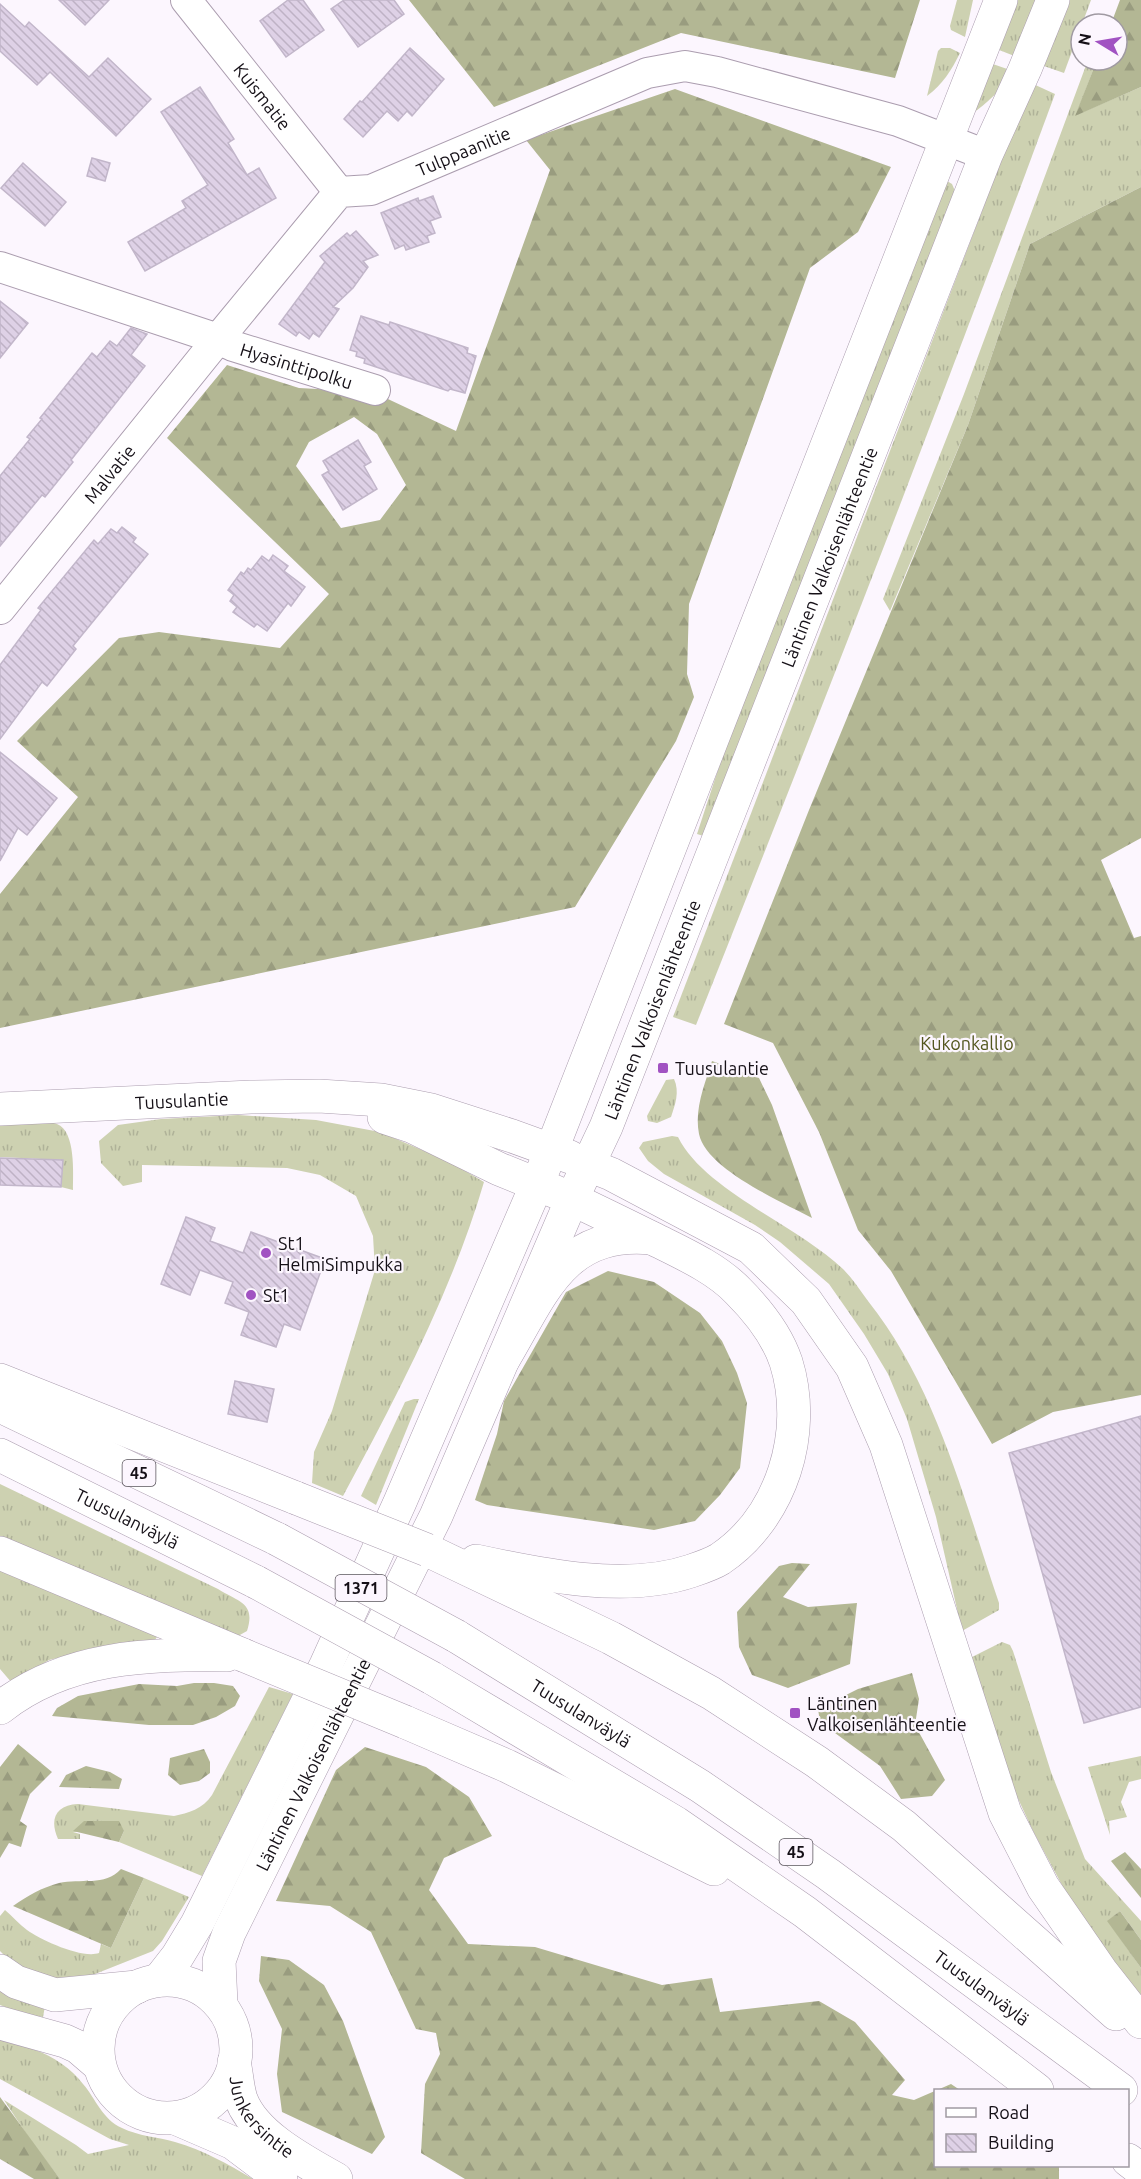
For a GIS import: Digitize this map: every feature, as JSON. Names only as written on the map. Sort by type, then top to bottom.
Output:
[{"type":"main road","name":"Läntinen Valkoisenlähteentie","points":[[148,1983],[177,1957],[197,1924],[326,1665],[400,1502],[552,1149],[1001,0]]},
{"type":"main road","name":"Läntinen Valkoisenlähteentie","points":[[220,2003],[219,1961],[229,1933],[436,1516],[572,1199],[611,1116],[986,155],[1053,0]]},
{"type":"main road","name":"Tuusulantie","points":[[0,1093],[36,1095],[79,1104]]},
{"type":"main road","name":"Tuusulantie","points":[[320,1096],[411,1126],[499,1169],[572,1199],[695,1259],[737,1289],[765,1322],[785,1360],[794,1400],[793,1440],[783,1476],[768,1509],[745,1536],[719,1560],[689,1572],[652,1579],[615,1581],[482,1569]]},
{"type":"main road","name":"Tuusulantie","points":[[0,1109],[320,1096],[381,1100],[431,1110],[552,1149],[611,1174],[750,1248],[806,1301],[852,1367],[886,1445],[1005,1813],[1043,1887],[1101,1971],[1141,2022]]},
{"type":"main road","points":[[503,1360],[554,1275],[572,1258],[591,1246],[610,1239],[629,1236],[653,1238]]},
{"type":"main road","points":[[0,1380],[427,1550],[482,1569],[701,1688],[817,1761],[904,1826],[1141,2036]]},
{"type":"main road","name":"Tuusulanväylä","points":[[0,1406],[277,1539],[456,1636],[710,1792],[828,1874],[1118,2089]]},
{"type":"main road","name":"Tuusulanväylä","points":[[0,1455],[256,1582],[432,1678],[676,1823],[805,1912],[1034,2089]]},
{"type":"main road","points":[[0,1553],[507,1766],[692,1859],[805,1912]]},
{"type":"main road","points":[[0,1708],[30,1688],[60,1675],[119,1658],[155,1655],[243,1655]]},
{"type":"main road","points":[[0,1971],[16,1982],[55,1995],[148,1983],[186,1981],[211,1994],[220,2003],[231,2021],[236,2041],[234,2062],[223,2086],[214,2096],[204,2104],[175,2118],[158,2119],[141,2115],[126,2107],[114,2096],[99,2065],[98,2047],[101,2028],[110,2012],[122,1998],[148,1983]]},
{"type":"main road","points":[[0,2023],[64,2041],[78,2047],[99,2065]]},
{"type":"main road","name":"Junkersintie","points":[[234,2062],[241,2100],[254,2121],[292,2154],[336,2179]]},
{"type":"main road","points":[[1129,2096],[1141,2105]]},
{"type":"main road","name":"Junkersintie","points":[[175,2118],[233,2143],[281,2179]]},
{"type":"main road","points":[[1129,2161],[1141,2170]]},
{"type":"street","name":"Kuismatie","points":[[186,0],[339,192]]},
{"type":"street","name":"Tulppaanitie","points":[[339,192],[371,190],[647,73],[685,66],[717,72],[898,121],[986,155]]},
{"type":"street","points":[[0,267],[218,339],[339,192]]},
{"type":"street","name":"Hyasinttipolku","points":[[218,339],[233,346],[375,390]]},
{"type":"street","name":"Malvatie","points":[[0,609],[218,339]]},
{"type":"green space","points":[[409,0],[920,0],[895,78],[681,33],[494,107]]},
{"type":"green space","points":[[957,0],[973,0],[965,37],[951,30],[950,26]]},
{"type":"green space","points":[[1013,0],[1040,0],[1017,57],[994,48]]},
{"type":"green space","points":[[1066,0],[1091,0],[1087,12],[1069,12],[1069,59],[1064,73],[1041,65]]},
{"type":"green space","points":[[1120,0],[1141,0],[1141,87],[1075,116],[1092,72],[1129,72],[1129,12],[1116,12]]},
{"type":"green space","points":[[941,48],[950,48],[960,53],[946,77],[927,96],[938,51]]},
{"type":"green space","points":[[987,62],[1013,71],[994,96],[970,115]]},
{"type":"green space","points":[[1084,72],[1092,72],[1076,115],[1141,87],[1141,187],[1030,244],[968,425],[890,611],[883,599],[964,394]]},
{"type":"green space","points":[[1031,83],[1055,94],[923,444],[696,1025],[673,1017]]},
{"type":"green space","points":[[675,89],[891,167],[858,232],[810,268],[689,604],[687,674],[694,697],[676,741],[575,907],[0,1028],[0,894],[78,797],[17,741],[119,638],[159,632],[280,648],[329,594],[167,438],[227,365],[299,388],[373,392],[456,431],[550,170],[526,140]],"holes":[[[354,417],[377,434],[406,485],[380,520],[341,528],[296,466],[309,442]]]},
{"type":"green space","points":[[947,181],[952,184],[955,191],[707,837],[697,834],[731,730]]},
{"type":"green space","name":"Kukonkallio","points":[[1141,187],[1141,838],[1101,860],[1134,938],[1141,936],[1141,1395],[1053,1412],[992,1444],[891,1271],[858,1230],[819,1132],[773,1043],[724,1024],[809,810],[968,425],[1030,244]]},
{"type":"green space","points":[[712,1061],[759,1078],[772,1105],[812,1218],[765,1194],[730,1172],[715,1160],[705,1147],[699,1134],[698,1115]]},
{"type":"green space","points":[[674,1079],[677,1094],[671,1117],[657,1123],[648,1121],[647,1116],[666,1080]]},
{"type":"green space","points":[[238,1115],[316,1120],[380,1132],[450,1162],[484,1182],[440,1303],[403,1381],[343,1496],[312,1483],[314,1452],[332,1411],[375,1270],[373,1236],[356,1196],[320,1175],[287,1168],[142,1165],[142,1182],[123,1186],[101,1163],[99,1141],[118,1125],[161,1119]]},
{"type":"green space","points":[[0,1121],[45,1122],[57,1124],[63,1128],[68,1135],[72,1154],[73,1190],[61,1187],[63,1160],[0,1157]]},
{"type":"green space","points":[[672,1136],[678,1137],[691,1156],[708,1174],[753,1207],[824,1253],[843,1269],[892,1335],[913,1370],[946,1446],[999,1603],[999,1610],[962,1631],[936,1517],[907,1419],[888,1374],[864,1334],[829,1284],[780,1242],[755,1225],[664,1174],[648,1161],[639,1148],[643,1142]]},
{"type":"green space","points":[[608,1271],[654,1282],[700,1313],[722,1341],[737,1373],[747,1403],[740,1468],[720,1495],[695,1521],[654,1530],[487,1505],[475,1500],[497,1434],[504,1401],[566,1292]]},
{"type":"green space","points":[[419,1399],[376,1505],[361,1496],[405,1402]]},
{"type":"green space","points":[[0,1484],[239,1601],[244,1604],[249,1614],[247,1631],[238,1636],[0,1539]]},
{"type":"green space","points":[[792,1563],[810,1564],[783,1597],[808,1607],[857,1603],[850,1664],[788,1688],[752,1675],[739,1647],[737,1612],[779,1566]]},
{"type":"green space","points":[[0,1568],[156,1634],[157,1637],[155,1640],[103,1647],[49,1660],[12,1683],[0,1669]]},
{"type":"green space","points":[[1002,1642],[1010,1645],[1013,1651],[1051,1772],[1085,1859],[1141,1921],[1141,1940],[1120,1911],[1108,1921],[1141,1968],[1141,1996],[1128,1982],[1063,1887],[1014,1790],[968,1659]]},
{"type":"green space","points":[[912,1673],[919,1699],[915,1725],[945,1780],[932,1796],[901,1799],[880,1766],[820,1722],[818,1709],[858,1689]]},
{"type":"green space","points":[[194,1683],[233,1686],[240,1696],[235,1706],[216,1717],[193,1725],[149,1725],[52,1716],[57,1708],[78,1696],[139,1684],[177,1686]]},
{"type":"green space","points":[[269,1687],[293,1694],[202,1876],[119,1842],[124,1831],[73,1832],[80,1834],[80,1839],[58,1839],[54,1825],[56,1814],[70,1805],[78,1804],[174,1816],[200,1807],[212,1795]]},
{"type":"green space","points":[[18,1744],[52,1772],[30,1794],[20,1821],[27,1826],[21,1847],[9,1843],[0,1858],[0,1767]]},
{"type":"green space","points":[[365,1747],[426,1767],[469,1797],[492,1836],[444,1858],[429,1890],[468,1944],[535,1947],[662,1985],[712,1978],[720,2012],[819,2001],[855,2022],[905,2080],[892,2095],[914,2100],[934,2091],[934,2167],[1059,2167],[1059,2179],[465,2179],[421,2153],[425,2084],[440,2054],[436,2033],[416,2029],[371,1932],[330,1906],[276,1901],[336,1770]]},
{"type":"green space","points":[[204,1749],[210,1762],[210,1773],[199,1781],[180,1785],[168,1775],[170,1758]]},
{"type":"green space","points":[[1141,1756],[1141,1779],[1129,1782],[1121,1802],[1127,1817],[1109,1821],[1110,1835],[1088,1767]]},
{"type":"green space","points":[[86,1766],[110,1772],[122,1779],[119,1789],[59,1787],[66,1775]]},
{"type":"green space","points":[[84,1821],[119,1821],[124,1831],[119,1842],[73,1831]]},
{"type":"green space","points":[[1125,1852],[1141,1869],[1141,1898],[1111,1861]]},
{"type":"green space","points":[[121,1869],[144,1878],[111,1948],[13,1906],[35,1892],[53,1885],[100,1880],[115,1875]]},
{"type":"green space","points":[[144,1878],[189,1897],[162,1941],[153,1951],[85,1978],[63,1979],[43,1976],[27,1970],[0,1951],[0,1916],[5,1910],[27,1930],[62,1948],[92,1954],[99,1953],[101,1944],[111,1948]]},
{"type":"green space","points":[[1120,1911],[1141,1940],[1141,1968],[1107,1921]]},
{"type":"green space","points":[[261,1956],[289,1960],[324,1985],[343,2021],[385,2137],[372,2154],[282,2112],[277,2074],[282,2029],[259,1981]]},
{"type":"green space","points":[[0,1984],[45,2006],[43,2017],[24,2014],[0,2005]]},
{"type":"green space","points":[[0,2040],[42,2053],[62,2064],[79,2078],[109,2119],[122,2128],[195,2149],[253,2179],[60,2179],[4,2100],[88,2154],[129,2145],[110,2139],[0,2079]]},
{"type":"green space","points":[[951,2084],[958,2089],[939,2089]]},
{"type":"green space","points":[[0,2097],[60,2179],[34,2179],[0,2159]]},
{"type":"building","points":[[59,0],[109,0],[85,25]]},
{"type":"building","points":[[288,0],[303,0],[324,30],[286,57],[260,21]]},
{"type":"building","points":[[344,0],[394,0],[404,14],[358,47],[331,9]]},
{"type":"building","points":[[0,4],[25,27],[29,22],[89,77],[108,58],[151,99],[116,136],[50,72],[37,85],[0,51]]},
{"type":"building","points":[[410,48],[444,79],[412,116],[407,111],[398,121],[387,111],[363,137],[344,119]]},
{"type":"building","points":[[200,87],[234,139],[228,143],[247,175],[259,168],[276,198],[145,271],[128,242],[186,208],[182,201],[208,185],[161,112]]},
{"type":"building","points":[[92,158],[110,163],[105,181],[87,176]]},
{"type":"building","points":[[23,163],[66,202],[45,226],[1,188]]},
{"type":"building","points":[[433,196],[441,217],[430,221],[435,233],[427,236],[429,242],[406,250],[404,245],[395,249],[381,213],[418,198],[419,201]]},
{"type":"building","points":[[356,231],[378,255],[363,261],[368,267],[353,288],[333,307],[339,309],[319,337],[313,333],[309,339],[299,332],[296,336],[279,324],[325,262],[320,256],[347,233],[350,236]]},
{"type":"building","points":[[0,301],[28,323],[0,358]]},
{"type":"building","points":[[361,316],[389,325],[390,322],[468,348],[467,353],[476,356],[465,393],[450,389],[448,391],[364,363],[365,359],[356,356],[357,352],[350,350]]},
{"type":"building","points":[[131,328],[147,334],[131,355],[145,366],[45,497],[42,495],[0,546],[0,476],[30,439],[27,437],[42,419],[40,418],[92,353],[97,357],[110,341],[117,346]]},
{"type":"building","points":[[358,440],[371,462],[364,466],[377,489],[343,510],[322,475],[329,471],[323,461]]},
{"type":"building","points":[[122,527],[136,538],[133,542],[148,554],[73,646],[76,649],[47,686],[42,682],[0,739],[0,665],[41,610],[38,608],[94,540],[98,544],[111,529],[117,533]]},
{"type":"building","points":[[273,555],[288,566],[284,571],[305,587],[291,606],[288,603],[267,631],[257,624],[254,627],[233,612],[237,607],[230,601],[234,595],[228,590],[241,572],[244,574],[248,568],[251,570],[262,556],[269,561]]},
{"type":"building","points":[[0,752],[57,798],[27,835],[18,828],[0,861]]},
{"type":"building","points":[[0,1158],[63,1160],[61,1187],[0,1185]]},
{"type":"building","points":[[186,1217],[215,1228],[210,1241],[243,1253],[251,1232],[325,1259],[300,1330],[284,1324],[276,1347],[241,1335],[249,1312],[225,1303],[233,1282],[200,1270],[190,1295],[161,1284]]},
{"type":"building","points":[[235,1381],[274,1389],[267,1422],[228,1414]]},
{"type":"building","points":[[1141,1416],[1141,1707],[1084,1723],[1009,1453]]},
{"type":"place","name":"Tuusulantie","points":[[663,1068]]},
{"type":"place","name":"St1 HelmiSimpukka","points":[[266,1253]]},
{"type":"place","name":"St1","points":[[251,1295]]},
{"type":"place","name":"Läntinen Valkoisenlähteentie","points":[[795,1713]]}]
